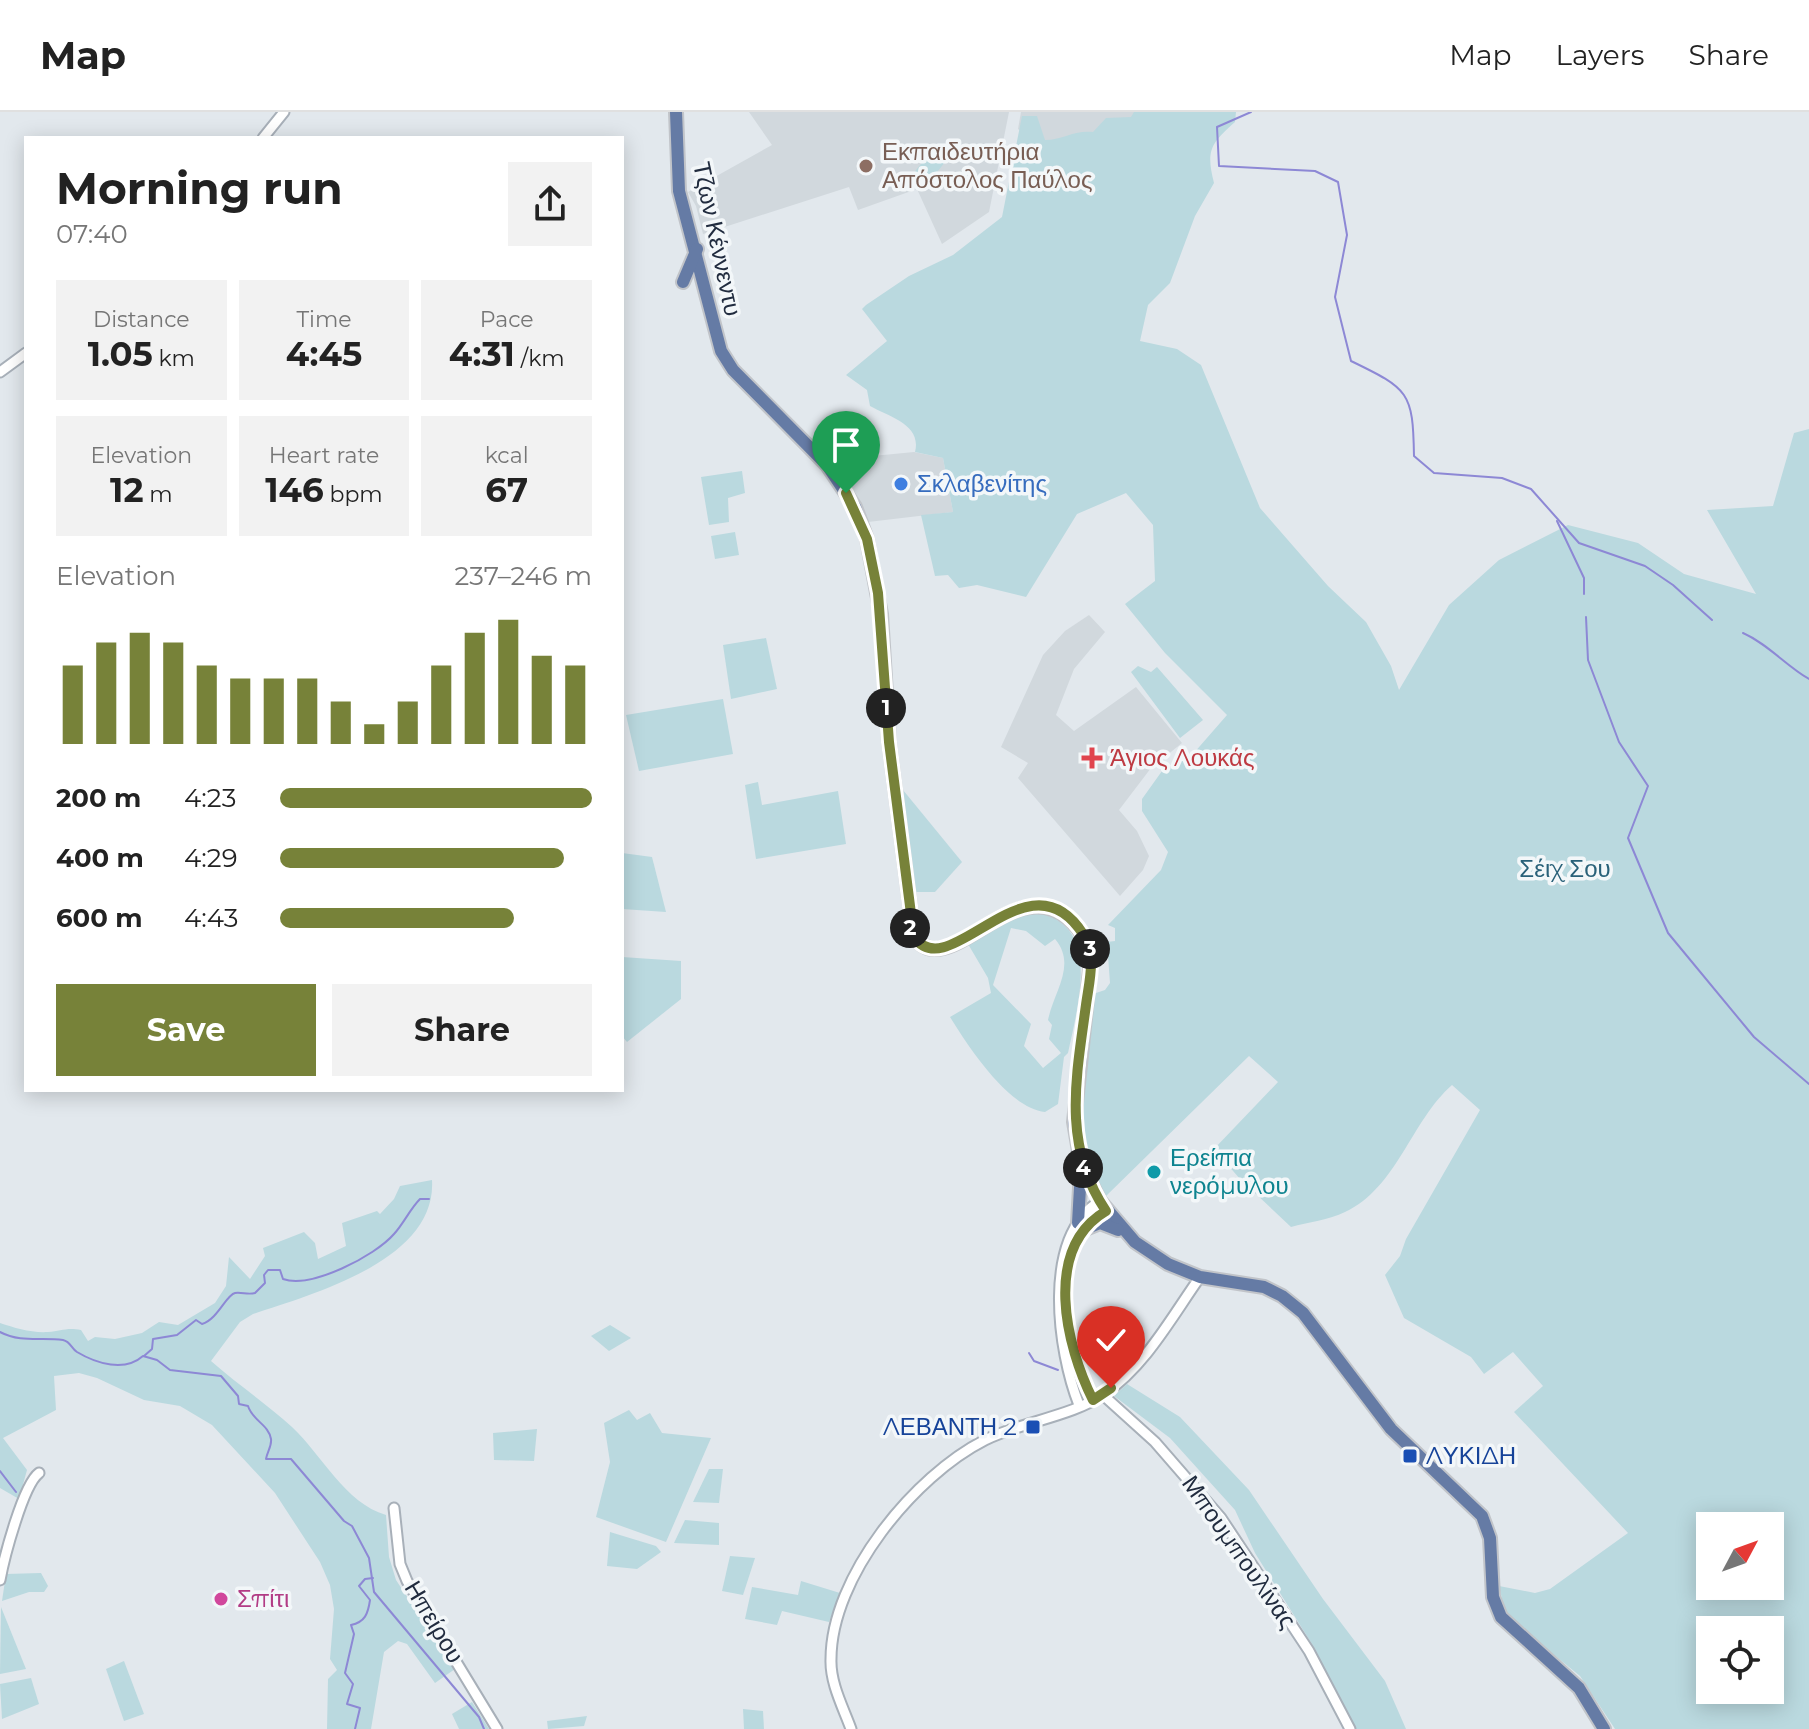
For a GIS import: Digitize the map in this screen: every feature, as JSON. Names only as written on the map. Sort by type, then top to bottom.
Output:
[{"type":"main road","name":"Τζων Κέννεντυ","points":[[676,112],[678,181],[697,249],[713,328],[733,370],[827,465],[855,507],[867,539],[881,614],[889,742],[914,937],[924,947],[943,949],[1011,911],[1037,906],[1064,915],[1086,939],[1091,970],[1074,1103],[1081,1163]]},
{"type":"main road","points":[[683,282],[697,249]]},
{"type":"main road","points":[[1081,1163],[1103,1206],[1135,1242]]},
{"type":"main road","points":[[1081,1163],[1081,1226],[1105,1223],[1168,1264],[1200,1277],[1264,1287],[1282,1296],[1303,1313],[1391,1429],[1482,1516],[1490,1538],[1493,1597],[1501,1617],[1579,1688],[1604,1729]]},
{"type":"street","points":[[265,136],[284,112]]},
{"type":"street","points":[[0,372],[24,354]]},
{"type":"street","points":[[1098,1397],[1077,1364],[1067,1314],[1070,1263],[1086,1211],[1103,1206]]},
{"type":"street","points":[[1079,1405],[1071,1381],[1059,1283],[1061,1261],[1081,1226]]},
{"type":"street","points":[[851,1729],[833,1678],[831,1654],[839,1618],[868,1547],[904,1506],[963,1453],[1009,1430],[1098,1397],[1124,1377],[1161,1335],[1200,1277]]},
{"type":"street","name":"Μπουμπουλίνας","points":[[1098,1397],[1155,1442],[1219,1515],[1309,1651],[1350,1729]]},
{"type":"street","points":[[0,1580],[21,1508],[33,1478],[39,1473]]},
{"type":"street","name":"Ηπείρου","points":[[394,1508],[400,1564],[407,1581],[497,1729]]},
{"type":"shaded area","name":"Εκπαιδευτήρια Απόστολος Παύλος","points":[[749,112],[1009,112],[989,212],[942,244],[917,189],[858,210],[849,187],[703,234],[696,206],[688,192],[772,145]]},
{"type":"shaded area","points":[[1021,112],[1147,112],[1075,146],[1044,147],[1018,129]]},
{"type":"shaded area","points":[[914,452],[943,458],[953,512],[868,522],[859,499],[832,460]]},
{"type":"shaded area","name":"Άγιος Λουκάς","points":[[1089,615],[1105,632],[1074,669],[1056,715],[1074,731],[1136,687],[1182,743],[1151,768],[1119,810],[1137,831],[1149,856],[1143,870],[1120,896],[1018,778],[1028,763],[1001,747],[1043,655],[1065,631]]},
{"type":"green space","name":"Σέιχ Σου","points":[[1134,112],[1236,112],[1235,122],[1212,149],[1210,163],[1214,183],[1195,216],[1170,283],[1148,305],[1140,341],[1177,349],[1201,365],[1260,508],[1328,586],[1366,622],[1391,666],[1399,690],[1449,605],[1499,560],[1568,525],[1638,543],[1684,574],[1756,594],[1707,510],[1773,506],[1794,433],[1809,429],[1809,1729],[1615,1729],[1580,1676],[1506,1616],[1499,1586],[1535,1593],[1550,1589],[1628,1533],[1514,1412],[1543,1386],[1513,1352],[1484,1374],[1471,1357],[1404,1318],[1385,1275],[1400,1256],[1406,1239],[1480,1110],[1452,1085],[1425,1117],[1378,1187],[1345,1212],[1325,1219],[1291,1227],[1240,1179],[1214,1149],[1278,1082],[1249,1056],[1105,1197],[1094,1172],[1083,1122],[1082,1097],[1093,994],[1105,990],[1110,983],[1107,942],[1115,941],[1115,928],[1108,925],[1161,870],[1168,852],[1142,811],[1142,799],[1162,771],[1193,754],[1227,715],[1165,653],[1125,604],[1155,581],[1153,525],[1126,493],[1077,514],[1026,597],[977,585],[959,588],[948,575],[935,576],[921,515],[953,512],[943,458],[915,452],[914,435],[909,428],[870,406],[867,390],[846,375],[887,341],[862,309],[909,276],[953,255],[1002,217],[1022,116],[1037,116],[1045,140],[1093,132],[1106,118],[1131,117]]},
{"type":"green space","points":[[931,151],[945,162],[923,190],[909,179]]},
{"type":"green space","points":[[742,471],[745,493],[728,498],[729,522],[709,525],[701,477]]},
{"type":"green space","points":[[735,532],[739,555],[715,559],[711,536]]},
{"type":"green space","points":[[766,638],[777,689],[731,699],[723,645]]},
{"type":"green space","points":[[1138,666],[1151,672],[1157,667],[1203,720],[1180,738],[1131,672]]},
{"type":"green space","points":[[723,699],[733,754],[639,771],[626,715]]},
{"type":"green space","points":[[758,782],[762,805],[838,791],[846,844],[756,859],[745,785]]},
{"type":"green space","points":[[903,790],[962,862],[935,892],[913,892]]},
{"type":"green space","points":[[624,853],[652,857],[666,912],[624,909]]},
{"type":"green space","points":[[1038,913],[1058,921],[1071,934],[1078,951],[1080,993],[1068,1053],[1064,1057],[1058,1104],[1045,1112],[1031,1108],[1004,1088],[978,1059],[950,1017],[991,993],[988,978],[968,944],[1015,917]],"holes":[[[1011,928],[1026,931],[1045,946],[1055,939],[1064,959],[1062,978],[1048,1020],[1052,1025],[1049,1039],[1061,1053],[1043,1068],[1024,1046],[1031,1024],[993,985]]]},
{"type":"green space","points":[[624,957],[681,961],[681,999],[627,1042],[624,1038]]},
{"type":"green space","points":[[432,1180],[428,1208],[415,1232],[393,1252],[367,1270],[337,1284],[253,1314],[240,1322],[211,1361],[292,1427],[358,1500],[386,1515],[389,1557],[396,1580],[455,1669],[435,1683],[407,1644],[398,1641],[384,1652],[371,1729],[327,1729],[328,1679],[337,1670],[330,1659],[334,1609],[330,1585],[320,1562],[275,1493],[212,1425],[180,1406],[144,1400],[79,1373],[54,1376],[56,1410],[3,1438],[27,1470],[19,1499],[0,1488],[0,1323],[35,1332],[81,1330],[88,1341],[95,1337],[115,1339],[142,1333],[159,1322],[178,1325],[215,1303],[226,1286],[229,1257],[250,1279],[265,1256],[263,1248],[304,1232],[315,1243],[318,1259],[346,1246],[342,1223],[377,1211],[380,1214],[394,1199],[400,1186]]},
{"type":"green space","points":[[610,1325],[631,1338],[609,1351],[591,1336]]},
{"type":"green space","points":[[1127,1384],[1180,1417],[1249,1490],[1323,1599],[1385,1681],[1406,1729],[1353,1729],[1315,1649],[1255,1553],[1235,1510],[1170,1438],[1114,1396]]},
{"type":"green space","points":[[629,1410],[637,1420],[650,1413],[662,1433],[711,1438],[666,1542],[596,1517],[610,1462],[604,1423]]},
{"type":"green space","points":[[537,1429],[534,1461],[494,1460],[493,1433]]},
{"type":"green space","points":[[709,1469],[723,1469],[719,1503],[693,1502]]},
{"type":"green space","points":[[685,1520],[719,1523],[719,1545],[674,1543]]},
{"type":"green space","points":[[610,1532],[656,1546],[661,1552],[637,1569],[607,1566]]},
{"type":"green space","points":[[730,1556],[755,1558],[743,1595],[722,1591]]},
{"type":"green space","points":[[41,1573],[48,1586],[44,1592],[29,1592],[2,1601],[6,1574]]},
{"type":"green space","points":[[801,1581],[840,1593],[829,1622],[782,1611],[777,1625],[745,1619],[752,1587],[798,1595]]},
{"type":"green space","points":[[1,1607],[26,1669],[0,1674]]},
{"type":"green space","points":[[124,1661],[144,1714],[124,1721],[106,1669]]},
{"type":"green space","points":[[31,1678],[39,1704],[2,1719],[0,1684]]},
{"type":"green space","points":[[472,1702],[489,1729],[459,1729],[452,1714]]},
{"type":"green space","points":[[743,1709],[763,1711],[764,1729],[744,1729]]},
{"type":"green space","points":[[587,1716],[584,1726],[548,1729],[547,1721]]},
{"type":"waterway","points":[[1251,112],[1217,127],[1219,166],[1315,171],[1338,182],[1347,235],[1335,297],[1351,361],[1396,386],[1404,395],[1412,418],[1414,456],[1434,473],[1502,478],[1531,489],[1579,543],[1645,566],[1673,585],[1712,620]]},
{"type":"waterway","points":[[1557,521],[1584,578],[1584,594]]},
{"type":"waterway","points":[[1586,617],[1588,660],[1619,742],[1648,786],[1628,838],[1668,933],[1754,1037],[1809,1084]]},
{"type":"waterway","points":[[1743,633],[1809,679]]},
{"type":"waterway","points":[[144,1356],[152,1349],[153,1339],[177,1335],[196,1320],[202,1324],[208,1321],[235,1293],[255,1293],[265,1283],[264,1275],[268,1270],[280,1270],[283,1279],[295,1281],[325,1275],[358,1261],[385,1243],[420,1199],[429,1199]]},
{"type":"waterway","points":[[0,1332],[23,1339],[63,1340],[77,1352],[102,1363],[128,1364],[143,1356],[157,1360],[170,1370],[221,1376],[238,1396],[239,1404],[248,1406],[270,1434],[271,1444],[266,1459],[291,1459],[344,1521],[352,1526],[369,1558],[374,1592],[479,1717],[484,1729]]},
{"type":"waterway","points":[[1029,1353],[1034,1361],[1058,1370]]},
{"type":"waterway","points":[[0,1471],[16,1492]]},
{"type":"waterway","points":[[355,1729],[360,1708],[347,1704],[353,1684],[345,1673],[354,1634],[351,1625],[365,1617],[370,1600],[359,1586],[365,1579],[373,1578]]},
{"type":"place","name":"Εκπαιδευτήρια Απόστολος Παύλος","points":[[866,166]]},
{"type":"place","name":"Σκλαβενίτης","points":[[901,484]]},
{"type":"place","name":"Άγιος Λουκάς","points":[[1092,758]]},
{"type":"place","name":"Ερείπια νερόμυλου","points":[[1154,1172]]},
{"type":"place","name":"ΛΕΒΑΝΤΗ 2","points":[[1033,1427]]},
{"type":"place","name":"ΛΥΚΙΔΗ","points":[[1410,1456]]},
{"type":"place","name":"Σπίτι","points":[[221,1599]]},
{"type":"route","points":[[846,493],[867,539],[878,593],[889,742],[905,846],[911,932],[924,947],[943,949],[1011,911],[1037,906],[1052,909],[1074,924],[1081,931],[1091,955],[1075,1087],[1074,1122],[1083,1169],[1106,1211],[1088,1224],[1074,1247],[1066,1298],[1069,1331],[1077,1364],[1093,1400],[1111,1388]]}]
